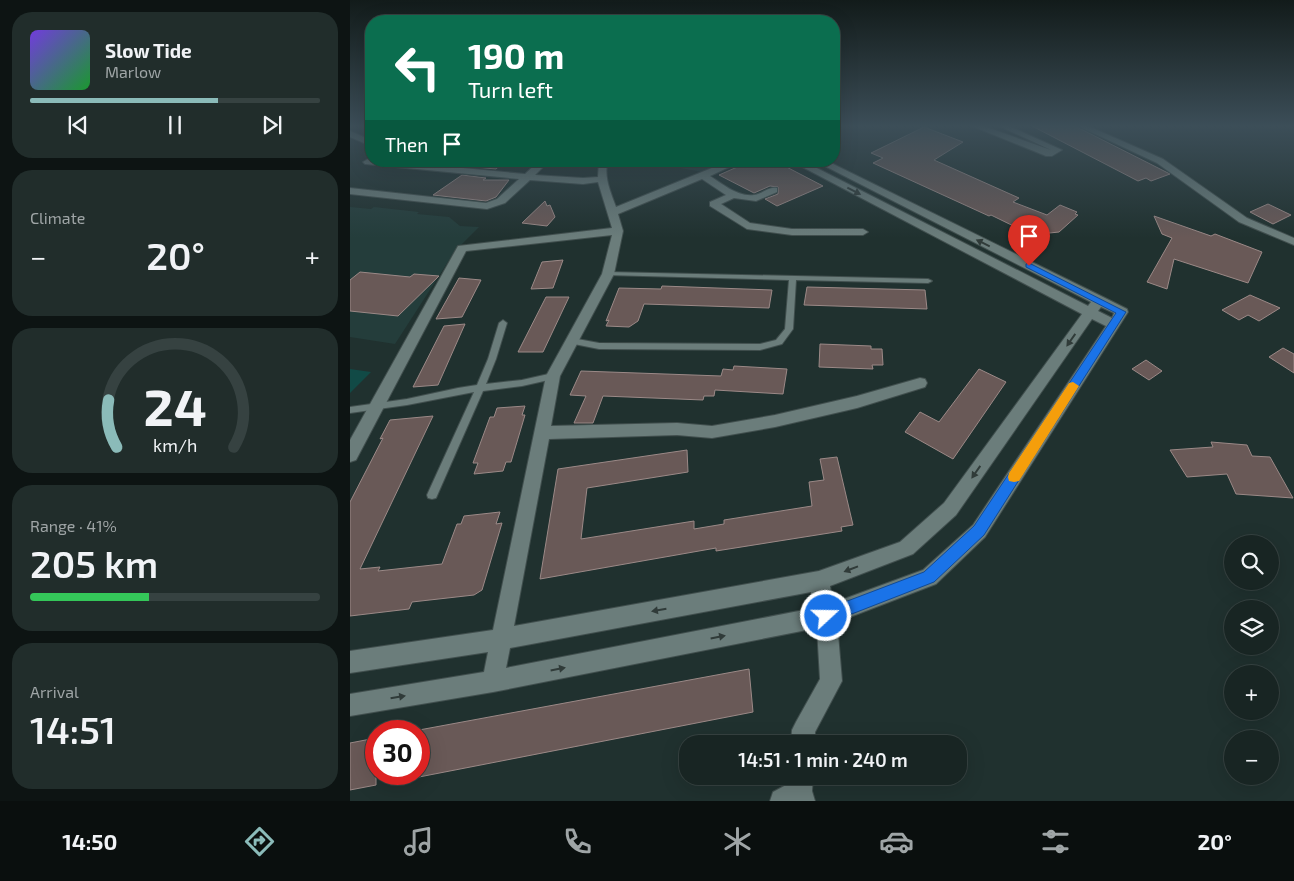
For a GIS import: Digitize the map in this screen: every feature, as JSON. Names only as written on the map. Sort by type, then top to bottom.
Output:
[{"type":"street","points":[[1164,163],[1243,220],[1294,242]]},
{"type":"street","points":[[421,167],[583,181],[603,179]]},
{"type":"street","points":[[350,191],[487,206],[497,203],[539,167]]},
{"type":"street","points":[[493,681],[553,376],[608,274],[618,231],[603,179],[602,167]]},
{"type":"street","points":[[613,212],[724,167]]},
{"type":"street","points":[[350,705],[493,681],[826,616],[929,577],[979,531],[1122,312],[1094,306],[807,167]]},
{"type":"street","points":[[830,167],[1094,306]]},
{"type":"street","points":[[703,176],[734,195],[756,198],[774,190]]},
{"type":"street","points":[[734,195],[714,204],[747,226],[792,232],[863,232]]},
{"type":"street","points":[[350,456],[462,248],[618,231]]},
{"type":"street","points":[[350,662],[502,638],[819,581],[906,548],[950,509],[1094,306]]},
{"type":"street","points":[[543,433],[677,429],[712,432],[775,421],[857,402],[920,384]]},
{"type":"street","points":[[804,735],[804,730],[831,681],[826,616],[819,581]]},
{"type":"lane","points":[[608,274],[928,281]]},
{"type":"lane","points":[[572,341],[599,346],[760,347],[779,342],[789,329],[793,278]]},
{"type":"lane","points":[[432,496],[492,359],[502,323]]},
{"type":"lane","points":[[350,410],[407,402],[458,391],[522,383],[553,376]]},
{"type":"shaded area","points":[[675,167],[714,167],[702,172]]},
{"type":"shaded area","points":[[350,207],[371,209],[374,207],[419,212],[417,214],[449,217],[460,226],[479,227],[455,251],[395,344],[350,337]]},
{"type":"shaded area","points":[[350,369],[371,372],[350,393]]},
{"type":"building","points":[[874,163],[942,163],[1019,198],[1013,202],[1047,215],[1060,205],[1077,212],[1075,214],[1078,215],[1059,232],[1040,234],[1036,237],[991,215],[989,216]]},
{"type":"building","points":[[1104,163],[1149,163],[1170,174],[1151,181],[1146,178],[1138,181]]},
{"type":"building","points":[[474,167],[498,167],[496,169]]},
{"type":"building","points":[[737,167],[787,167],[823,186],[777,206],[765,199],[778,194],[778,187],[770,186],[754,193],[719,175]]},
{"type":"building","points":[[462,175],[486,178],[483,180],[509,180],[496,197],[486,201],[433,195]]},
{"type":"building","points":[[545,201],[547,206],[550,205],[555,217],[547,226],[522,223]]},
{"type":"building","points":[[1268,204],[1291,215],[1273,224],[1250,212]]},
{"type":"building","points":[[1154,216],[1211,236],[1215,234],[1262,252],[1248,283],[1174,259],[1167,289],[1147,282],[1172,238],[1162,234]]},
{"type":"building","points":[[563,260],[553,288],[531,289],[542,262]]},
{"type":"building","points":[[360,272],[410,277],[414,274],[439,276],[398,316],[350,311],[350,280]]},
{"type":"building","points":[[459,278],[481,280],[462,317],[436,319]]},
{"type":"building","points":[[662,286],[772,290],[769,308],[644,304],[638,321],[629,327],[606,326],[609,320],[606,321],[619,288],[661,289]]},
{"type":"building","points":[[807,287],[925,290],[927,309],[804,305]]},
{"type":"building","points":[[1250,295],[1280,308],[1259,321],[1248,315],[1239,320],[1222,310]]},
{"type":"building","points":[[546,297],[569,297],[543,352],[518,352]]},
{"type":"building","points":[[465,324],[438,385],[413,387],[444,326]]},
{"type":"building","points":[[820,344],[871,346],[871,349],[882,349],[883,365],[872,365],[873,369],[819,367]]},
{"type":"building","points":[[1283,348],[1294,354],[1294,373],[1269,357]]},
{"type":"building","points":[[1146,360],[1162,371],[1149,380],[1132,369]]},
{"type":"building","points":[[734,366],[787,369],[783,394],[715,390],[714,396],[704,396],[703,400],[603,396],[593,423],[574,423],[586,396],[570,395],[581,371],[721,376],[723,369],[733,370]]},
{"type":"building","points":[[979,369],[1006,382],[953,459],[905,432],[920,412],[939,422]]},
{"type":"building","points":[[525,406],[522,415],[525,415],[511,462],[506,462],[503,471],[474,474],[478,463],[473,463],[490,417],[494,417],[497,408]]},
{"type":"building","points":[[433,416],[360,569],[380,567],[378,571],[442,564],[457,524],[461,524],[464,516],[500,512],[496,524],[502,523],[482,590],[474,595],[412,602],[409,609],[350,616],[350,502],[383,438],[380,439],[390,420]]},
{"type":"building","points":[[1211,442],[1247,445],[1252,456],[1270,457],[1293,498],[1236,494],[1227,474],[1187,477],[1170,450],[1213,447]]},
{"type":"building","points":[[687,450],[688,472],[587,488],[581,539],[694,521],[694,529],[724,524],[724,520],[812,506],[809,482],[824,480],[820,459],[837,457],[853,525],[841,527],[842,531],[716,551],[716,548],[540,579],[558,469]]},
{"type":"building","points":[[749,669],[753,712],[430,775],[430,728]]},
{"type":"building","points":[[365,740],[365,785],[376,785],[350,790],[350,743]]},
{"type":"slow traffic","points":[[1014,477],[1073,386]]},
{"type":"route","points":[[826,616],[929,577],[979,531],[1122,312],[1029,266]]}]
